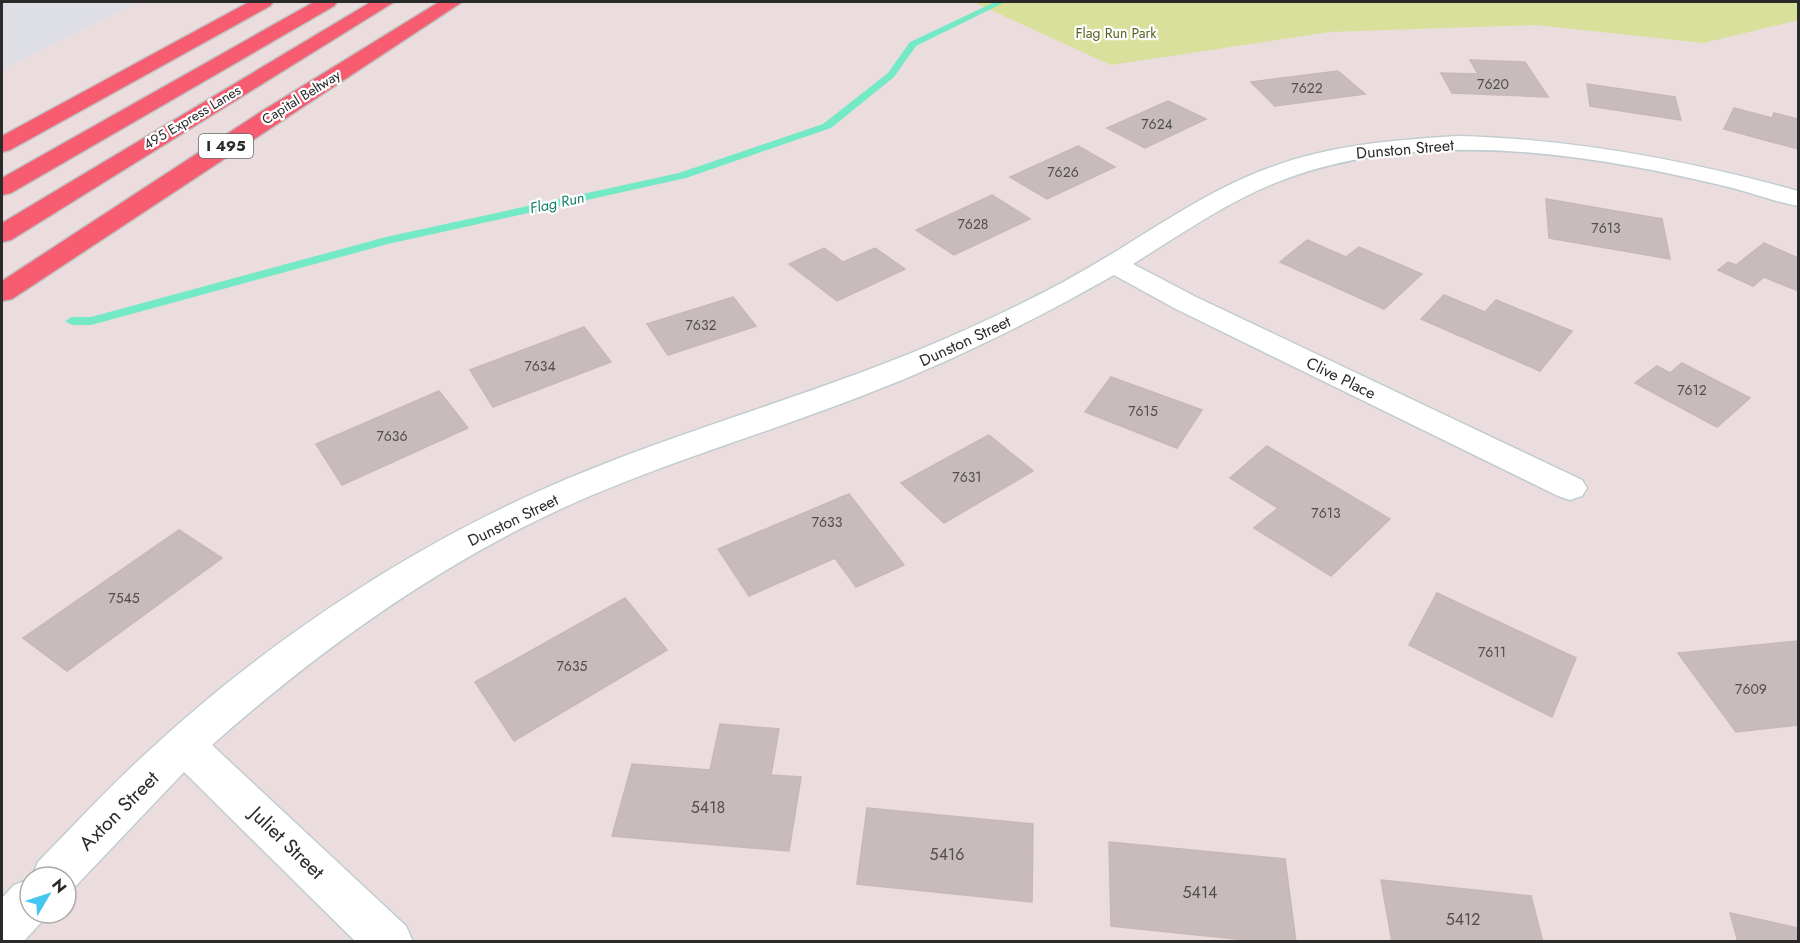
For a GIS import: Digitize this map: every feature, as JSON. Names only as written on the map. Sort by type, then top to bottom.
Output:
[{"type":"highway","points":[[2,145],[263,2]]},
{"type":"highway","points":[[2,188],[327,2]]},
{"type":"highway","name":"495 Express Lanes","points":[[2,234],[384,2]]},
{"type":"highway","name":"Capital Beltway","points":[[2,293],[258,125],[452,2]]},
{"type":"street","name":"Dunston Street","points":[[184,745],[308,643],[428,564],[520,514],[634,465],[806,406],[922,361],[1005,323],[1113,264],[1207,205],[1253,181],[1315,160],[1419,145],[1504,144],[1596,152],[1677,167],[1798,199]]},
{"type":"street","name":"Clive Place","points":[[1113,264],[1186,303],[1570,488]]},
{"type":"street","name":"Axton Street","points":[[66,865],[184,745]]},
{"type":"street","name":"Juliet Street","points":[[184,745],[390,942]]},
{"type":"street","points":[[2,930],[18,913]]},
{"type":"shaded area","points":[[2,2],[138,2],[2,69]]},
{"type":"green space","name":"Flag Run Park","points":[[973,2],[1798,2],[1798,20],[1704,43],[1535,25],[1330,32],[1111,65]]},
{"type":"building","points":[[1470,60],[1525,62],[1548,97],[1452,93],[1441,73],[1478,74]]},
{"type":"building","points":[[1338,71],[1365,94],[1275,106],[1251,82]]},
{"type":"building","points":[[1587,84],[1675,97],[1681,120],[1590,106]]},
{"type":"building","points":[[1168,101],[1206,119],[1145,148],[1107,128]]},
{"type":"building","points":[[1734,108],[1772,118],[1774,113],[1798,119],[1798,149],[1724,129]]},
{"type":"building","points":[[1078,146],[1115,167],[1047,199],[1010,177]]},
{"type":"building","points":[[992,195],[1030,219],[954,255],[916,230]]},
{"type":"building","points":[[1546,199],[1662,219],[1670,259],[1549,238]]},
{"type":"building","points":[[1307,240],[1346,257],[1359,247],[1422,274],[1384,309],[1280,262]]},
{"type":"building","points":[[1764,243],[1798,258],[1798,291],[1764,277],[1753,286],[1718,270],[1728,262],[1736,265]]},
{"type":"building","points":[[824,248],[843,262],[875,248],[905,269],[837,301],[789,264]]},
{"type":"building","points":[[1444,295],[1485,312],[1496,300],[1572,331],[1540,371],[1421,319]]},
{"type":"building","points":[[733,297],[756,326],[668,355],[647,324]]},
{"type":"building","points":[[584,327],[611,362],[493,407],[470,370]]},
{"type":"building","points":[[1682,363],[1750,398],[1717,427],[1635,383],[1657,366],[1670,373]]},
{"type":"building","points":[[1111,377],[1202,410],[1177,448],[1085,412]]},
{"type":"building","points":[[439,391],[468,428],[342,485],[316,444]]},
{"type":"building","points":[[989,435],[1033,471],[944,523],[901,483]]},
{"type":"building","points":[[1267,446],[1390,519],[1331,576],[1254,528],[1278,508],[1230,478]]},
{"type":"building","points":[[849,494],[904,565],[856,587],[835,558],[749,596],[718,549]]},
{"type":"building","points":[[179,530],[222,558],[67,671],[23,638]]},
{"type":"building","points":[[1437,593],[1576,658],[1552,717],[1409,645]]},
{"type":"building","points":[[625,598],[667,650],[514,741],[475,682]]},
{"type":"building","points":[[1798,641],[1798,725],[1736,732],[1678,653]]},
{"type":"building","points":[[720,724],[779,729],[771,775],[801,777],[789,851],[612,836],[632,764],[710,770]]},
{"type":"building","points":[[867,808],[1033,824],[1032,902],[857,884]]},
{"type":"building","points":[[1109,842],[1285,859],[1296,942],[1265,942],[1111,926]]},
{"type":"building","points":[[1381,880],[1531,896],[1543,942],[1392,942]]},
{"type":"building","points":[[1730,913],[1798,928],[1798,942],[1738,942]]},
{"type":"waterway","name":"Flag Run","points":[[72,321],[91,321],[386,241],[682,176],[827,126],[891,75],[913,44],[1001,2]]}]
